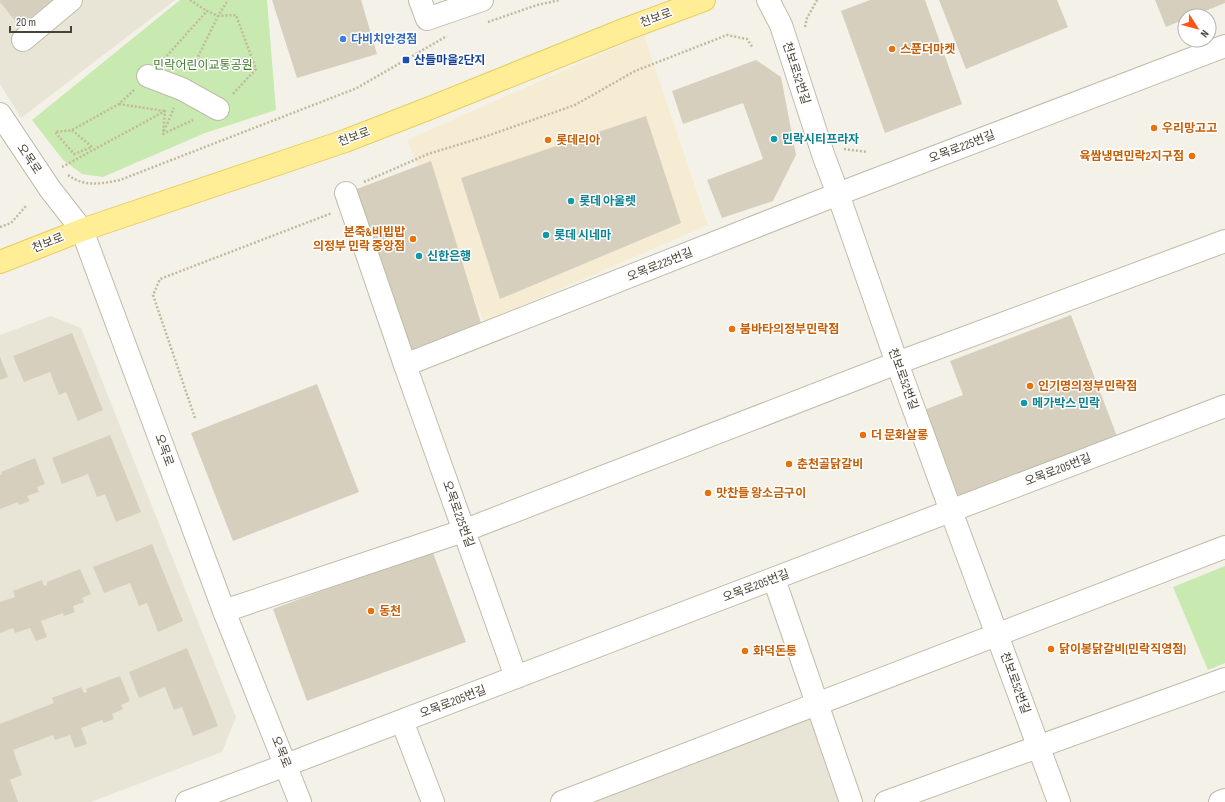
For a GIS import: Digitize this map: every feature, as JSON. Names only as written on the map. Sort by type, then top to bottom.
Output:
[{"type":"main road","name":"천보로","points":[[0,262],[82,230],[344,140],[430,108],[626,29],[704,0]]},
{"type":"street","points":[[23,40],[70,0]]},
{"type":"street","points":[[420,0],[427,19],[482,0]]},
{"type":"street","name":"천보로52번길","points":[[768,0],[781,25],[824,156],[897,362],[1059,802]]},
{"type":"street","name":"오목로225번길","points":[[516,678],[405,365],[838,194],[1225,46]]},
{"type":"street","points":[[148,76],[182,89],[218,109]]},
{"type":"street","name":"오목로","points":[[0,114],[50,189],[82,230],[224,611],[300,802]]},
{"type":"street","points":[[346,193],[405,365]]},
{"type":"street","points":[[224,611],[463,531],[897,362],[1225,241]]},
{"type":"street","name":"오목로205번길","points":[[187,802],[516,678],[1225,406]]},
{"type":"street","points":[[562,802],[1225,547]]},
{"type":"street","points":[[774,579],[851,802]]},
{"type":"street","points":[[886,802],[1225,679]]},
{"type":"street","points":[[402,721],[433,802]]},
{"type":"street","points":[[1220,802],[1225,800]]},
{"type":"path","points":[[190,0],[207,11]]},
{"type":"path","points":[[163,134],[182,89],[218,16],[228,0]]},
{"type":"path","points":[[488,22],[537,5],[560,0]]},
{"type":"path","points":[[804,30],[817,0]]},
{"type":"path","points":[[57,161],[69,176],[82,182],[100,184],[120,180],[357,88],[453,34]]},
{"type":"path","points":[[195,418],[153,295],[160,279],[331,214],[346,193],[343,192],[428,154],[487,136],[575,105],[635,71],[727,35],[747,39],[753,48]]},
{"type":"path","points":[[72,130],[92,147],[74,154],[55,132],[72,130],[119,104],[165,111]]},
{"type":"path","points":[[841,148],[867,152]]},
{"type":"path","points":[[0,227],[11,223],[26,206]]},
{"type":"shaded area","points":[[0,0],[175,0],[21,118],[0,84]]},
{"type":"shaded area","name":"롯데 아울렛","points":[[644,35],[708,225],[484,322],[407,140]]},
{"type":"shaded area","points":[[51,316],[81,328],[236,717],[222,752],[91,802],[0,802],[0,335]]},
{"type":"shaded area","points":[[814,713],[846,802],[583,802]]},
{"type":"green space","name":"민락어린이교통공원","points":[[180,0],[267,0],[276,110],[205,133],[103,177],[82,174],[63,160],[32,120]]},
{"type":"green space","points":[[1225,566],[1225,663],[1208,670],[1173,587]]},
{"type":"building","points":[[0,0],[52,0],[20,27]]},
{"type":"building","points":[[272,0],[361,0],[377,54],[297,78]]},
{"type":"building","points":[[870,0],[925,0],[962,104],[885,133],[841,11]]},
{"type":"building","points":[[939,0],[1057,0],[1068,27],[966,69]]},
{"type":"building","points":[[1155,0],[1225,0],[1225,3],[1213,8],[1177,8],[1177,22],[1166,27]]},
{"type":"building","name":"민락시티프라자","points":[[756,60],[781,77],[796,155],[773,201],[722,218],[707,180],[763,159],[743,103],[683,124],[672,91]]},
{"type":"building","name":"롯데 아울렛","points":[[646,116],[681,223],[500,299],[461,178]]},
{"type":"building","name":"신한은행","points":[[431,161],[481,323],[411,357],[354,190]]},
{"type":"building","name":"메가박스 민락","points":[[1071,315],[1118,439],[965,497],[955,493],[924,410],[963,395],[950,361]]},
{"type":"building","points":[[72,333],[103,410],[78,421],[66,392],[59,395],[50,372],[24,382],[13,356]]},
{"type":"building","points":[[0,357],[8,377],[0,380]]},
{"type":"building","points":[[317,384],[359,492],[233,541],[191,433]]},
{"type":"building","points":[[110,435],[141,512],[116,522],[105,494],[97,497],[88,474],[62,484],[52,458]]},
{"type":"building","points":[[35,458],[45,484],[37,487],[39,492],[27,496],[30,501],[19,505],[18,502],[0,509],[1,472]]},
{"type":"building","points":[[152,544],[183,621],[158,632],[147,603],[139,606],[130,583],[104,593],[93,567]]},
{"type":"building","points":[[432,550],[466,642],[307,701],[273,609]]},
{"type":"building","points":[[80,569],[91,594],[82,598],[84,602],[73,606],[75,612],[64,616],[63,613],[41,621],[47,637],[36,641],[30,628],[15,633],[13,628],[0,633],[0,602],[15,597],[13,591],[42,580],[44,586],[47,585],[47,582]]},
{"type":"building","points":[[187,648],[218,726],[193,736],[182,707],[174,710],[165,687],[139,698],[129,672]]},
{"type":"building","points":[[120,676],[130,701],[121,705],[123,709],[112,714],[114,719],[104,723],[102,720],[81,728],[87,744],[75,748],[70,735],[55,740],[53,735],[13,750],[22,775],[10,780],[18,802],[0,802],[0,724],[54,703],[52,698],[81,687],[84,693],[87,692],[86,689]]},
{"type":"place","name":"다비치안경점","points":[[343,39]]},
{"type":"place","name":"스푼더마켓","points":[[892,49]]},
{"type":"place","name":"산들마을2단지","points":[[406,60]]},
{"type":"place","name":"우리망고고","points":[[1154,128]]},
{"type":"place","name":"민락시티프라자","points":[[774,139]]},
{"type":"place","name":"롯데리아","points":[[548,140]]},
{"type":"place","name":"육쌈냉면민락2지구점","points":[[1192,156]]},
{"type":"place","name":"롯데 아울렛","points":[[571,201]]},
{"type":"place","name":"롯데 시네마","points":[[546,235]]},
{"type":"place","name":"본죽&비빕밥 의정부 민락 중앙점","points":[[413,239]]},
{"type":"place","name":"신한은행","points":[[419,256]]},
{"type":"place","name":"붐바타의정부민락점","points":[[732,329]]},
{"type":"place","name":"인기명의정부민락점","points":[[1030,386]]},
{"type":"place","name":"메가박스 민락","points":[[1024,403]]},
{"type":"place","name":"더 문화살롱","points":[[863,435]]},
{"type":"place","name":"춘천골닭갈비","points":[[789,464]]},
{"type":"place","name":"맛찬들 왕소금구이","points":[[708,493]]},
{"type":"place","name":"동천","points":[[371,611]]},
{"type":"place","name":"닭이봉닭갈비(민락직영점)","points":[[1051,649]]},
{"type":"place","name":"화덕돈통","points":[[745,651]]}]
